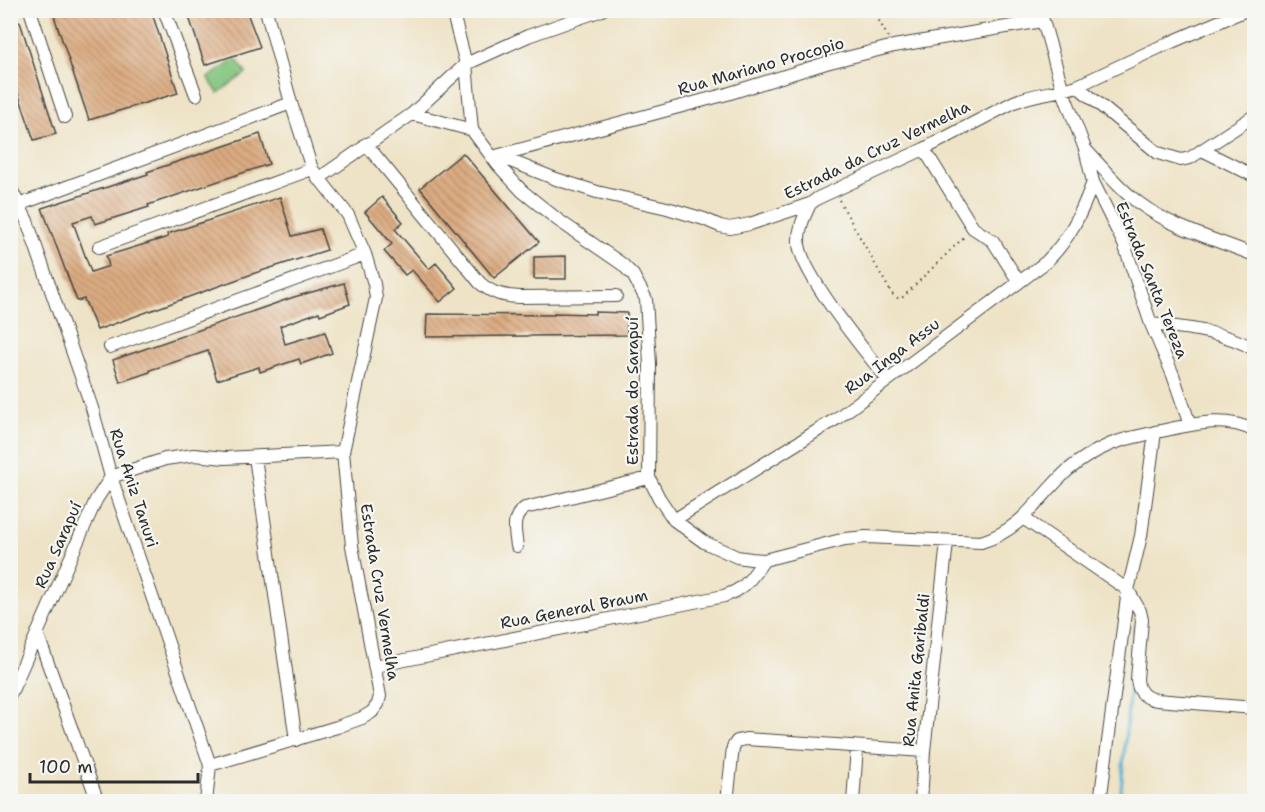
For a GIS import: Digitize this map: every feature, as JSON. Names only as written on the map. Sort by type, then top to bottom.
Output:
[{"type":"street","points":[[30,10],[65,117]]},
{"type":"street","points":[[164,10],[195,95]]},
{"type":"street","points":[[266,10],[291,103],[315,174]]},
{"type":"street","points":[[411,114],[472,130],[466,64],[452,10]]},
{"type":"street","points":[[99,247],[315,174],[411,114],[466,64],[528,36],[602,10]]},
{"type":"street","points":[[1063,91],[1246,10]]},
{"type":"street","name":"Rua Mariano Procopio","points":[[495,156],[727,94],[826,63],[894,46],[1041,16]]},
{"type":"street","name":"Estrada Santa Tereza","points":[[1041,16],[1063,91],[1085,149],[1093,182],[1124,244],[1151,324],[1173,375],[1190,425]]},
{"type":"street","points":[[1077,86],[1158,153],[1181,160],[1190,158],[1254,116]]},
{"type":"street","name":"Estrada da Cruz Vermelha","points":[[495,156],[597,192],[667,208],[730,228],[750,224],[810,204],[834,190],[924,149],[1021,99],[1063,91]]},
{"type":"street","points":[[21,204],[291,103]]},
{"type":"street","name":"Estrada do Sarapuí","points":[[472,130],[522,191],[558,220],[622,264],[633,275],[646,299],[649,317],[649,478],[674,520],[704,542],[737,557],[764,560],[845,539],[866,537],[981,542],[999,537],[1023,518],[1069,470],[1111,444],[1190,425],[1222,423],[1254,431]]},
{"type":"street","points":[[366,144],[480,283],[489,290],[504,296],[520,297],[616,296]]},
{"type":"street","points":[[924,149],[974,228],[993,241],[1019,282]]},
{"type":"street","points":[[1085,149],[1127,194],[1150,211],[1179,227],[1254,255]]},
{"type":"street","points":[[1202,150],[1254,176]]},
{"type":"street","name":"Estrada Cruz Vermelha","points":[[210,765],[337,728],[372,712],[380,696],[352,546],[343,452],[376,298],[365,254],[348,215],[331,191],[315,174]]},
{"type":"street","name":"Rua Inga Assu","points":[[674,520],[836,419],[1056,253],[1082,211],[1093,182]]},
{"type":"street","name":"Rua Aniz Tanuri","points":[[10,187],[21,204],[92,408],[111,477],[210,765],[206,801]]},
{"type":"street","points":[[810,204],[801,223],[800,246],[803,256],[811,274],[857,342],[888,380]]},
{"type":"street","points":[[110,347],[365,254]]},
{"type":"street","points":[[1151,324],[1218,334],[1234,338],[1254,349]]},
{"type":"street","points":[[1100,801],[1128,590],[1141,536],[1155,432]]},
{"type":"street","points":[[111,477],[165,459],[194,455],[225,458],[343,452]]},
{"type":"street","points":[[255,457],[296,740]]},
{"type":"street","name":"Rua Sarapuí","points":[[10,695],[96,500],[111,477]]},
{"type":"street","points":[[517,546],[514,521],[525,508],[649,478]]},
{"type":"street","points":[[1023,518],[1128,590],[1140,611],[1142,620],[1137,679],[1138,688],[1145,696],[1157,700],[1254,708]]},
{"type":"street","name":"Rua Anita Garibaldi","points":[[921,801],[924,751],[947,542]]},
{"type":"street","name":"Rua General Braum","points":[[375,666],[724,596],[738,591],[749,581],[764,560]]},
{"type":"street","points":[[37,633],[98,801]]},
{"type":"street","points":[[727,801],[733,747],[737,741],[746,739],[924,751]]},
{"type":"street","points":[[853,801],[857,747]]},
{"type":"path","points":[[873,10],[894,46]]},
{"type":"path","points":[[834,190],[892,294],[899,298],[903,297],[974,228]]},
{"type":"green space","points":[[236,59],[246,73],[218,93],[208,78]]},
{"type":"building","points":[[52,10],[151,10],[178,93],[89,120]]},
{"type":"building","points":[[193,10],[246,10],[260,47],[205,65],[188,14]]},
{"type":"building","points":[[20,22],[56,134],[34,140],[10,69],[10,25]]},
{"type":"building","points":[[260,134],[269,164],[95,224],[92,216],[73,222],[91,272],[109,266],[106,256],[168,237],[167,234],[280,197],[292,236],[320,229],[327,250],[255,273],[97,330],[84,299],[77,301],[42,208],[148,174],[147,172]]},
{"type":"building","points":[[463,153],[539,242],[494,278],[420,188]]},
{"type":"building","points":[[382,197],[403,222],[395,229],[429,269],[436,263],[457,288],[440,302],[412,270],[405,275],[384,251],[392,244],[365,212]]},
{"type":"building","points":[[566,256],[566,279],[534,279],[534,257]]},
{"type":"building","points":[[344,283],[350,304],[280,326],[285,344],[325,332],[332,353],[301,364],[299,359],[260,372],[259,367],[217,380],[208,351],[120,382],[113,360],[294,297]]},
{"type":"building","points":[[595,312],[627,313],[627,335],[426,337],[427,314],[554,315],[554,313],[595,314]]},
{"type":"waterway","points":[[1120,802],[1135,626]]}]
